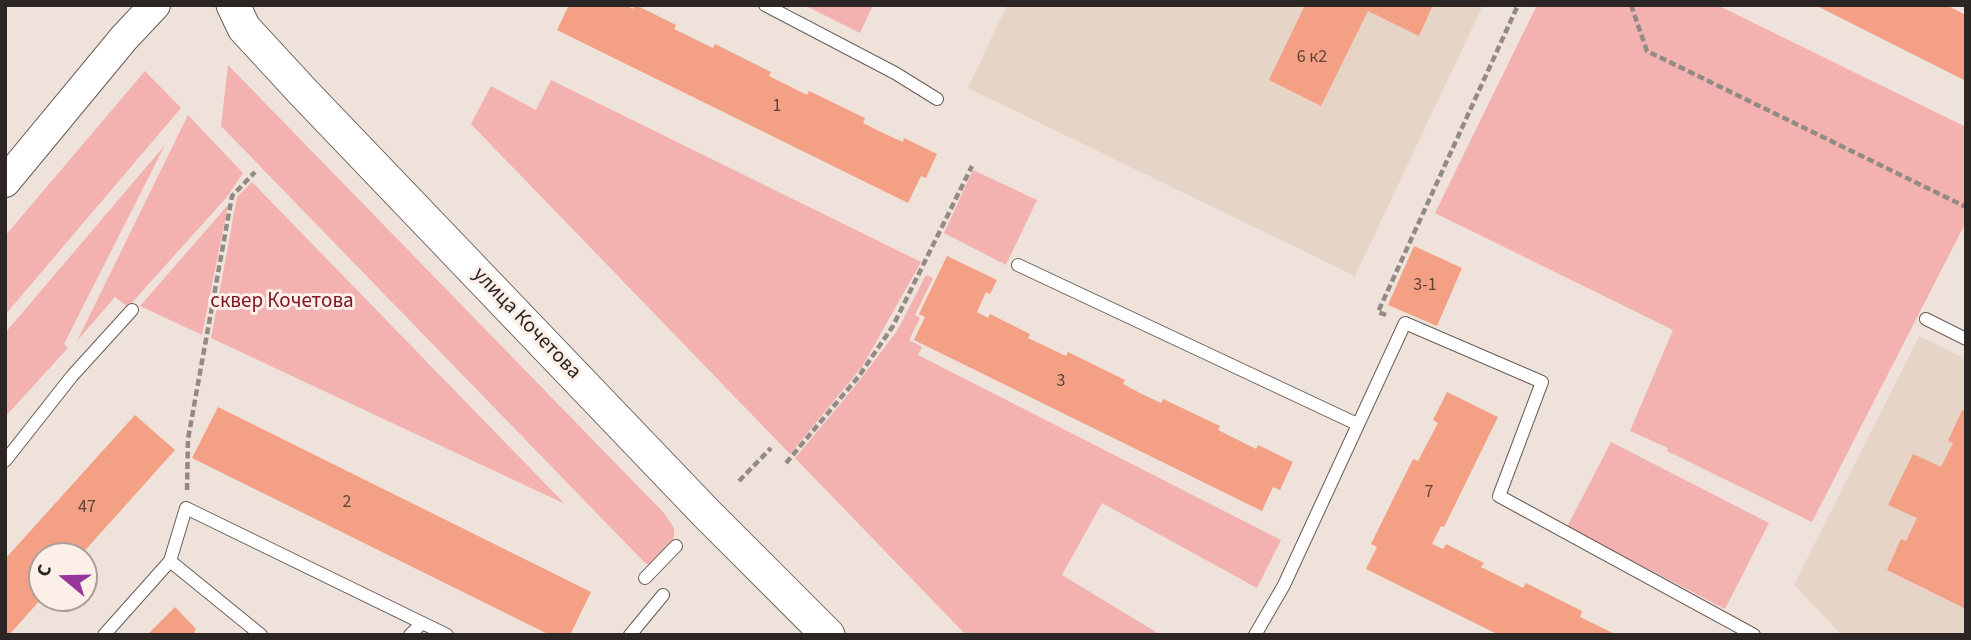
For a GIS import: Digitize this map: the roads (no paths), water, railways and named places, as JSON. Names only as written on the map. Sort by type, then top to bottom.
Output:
[{"type":"main road","name":"улица Кочетова","points":[[233,5],[244,28],[303,92],[707,514],[828,635]]},
{"type":"street","points":[[5,182],[124,38],[155,5]]},
{"type":"lane","points":[[765,5],[895,73],[937,99]]},
{"type":"lane","points":[[1018,265],[1357,424]]},
{"type":"lane","points":[[5,461],[72,376],[132,310]]},
{"type":"lane","points":[[1926,319],[1966,339]]},
{"type":"lane","points":[[1255,635],[1284,585],[1405,323],[1542,382],[1499,496],[1754,635]]},
{"type":"lane","points":[[104,635],[170,561],[186,508],[447,635]]},
{"type":"lane","points":[[645,578],[677,546]]},
{"type":"lane","points":[[170,561],[261,635]]},
{"type":"lane","points":[[630,635],[663,595]]},
{"type":"lane","points":[[410,635],[422,623]]},
{"type":"park label","name":"сквер Кочетова","points":[[282,302]]}]
